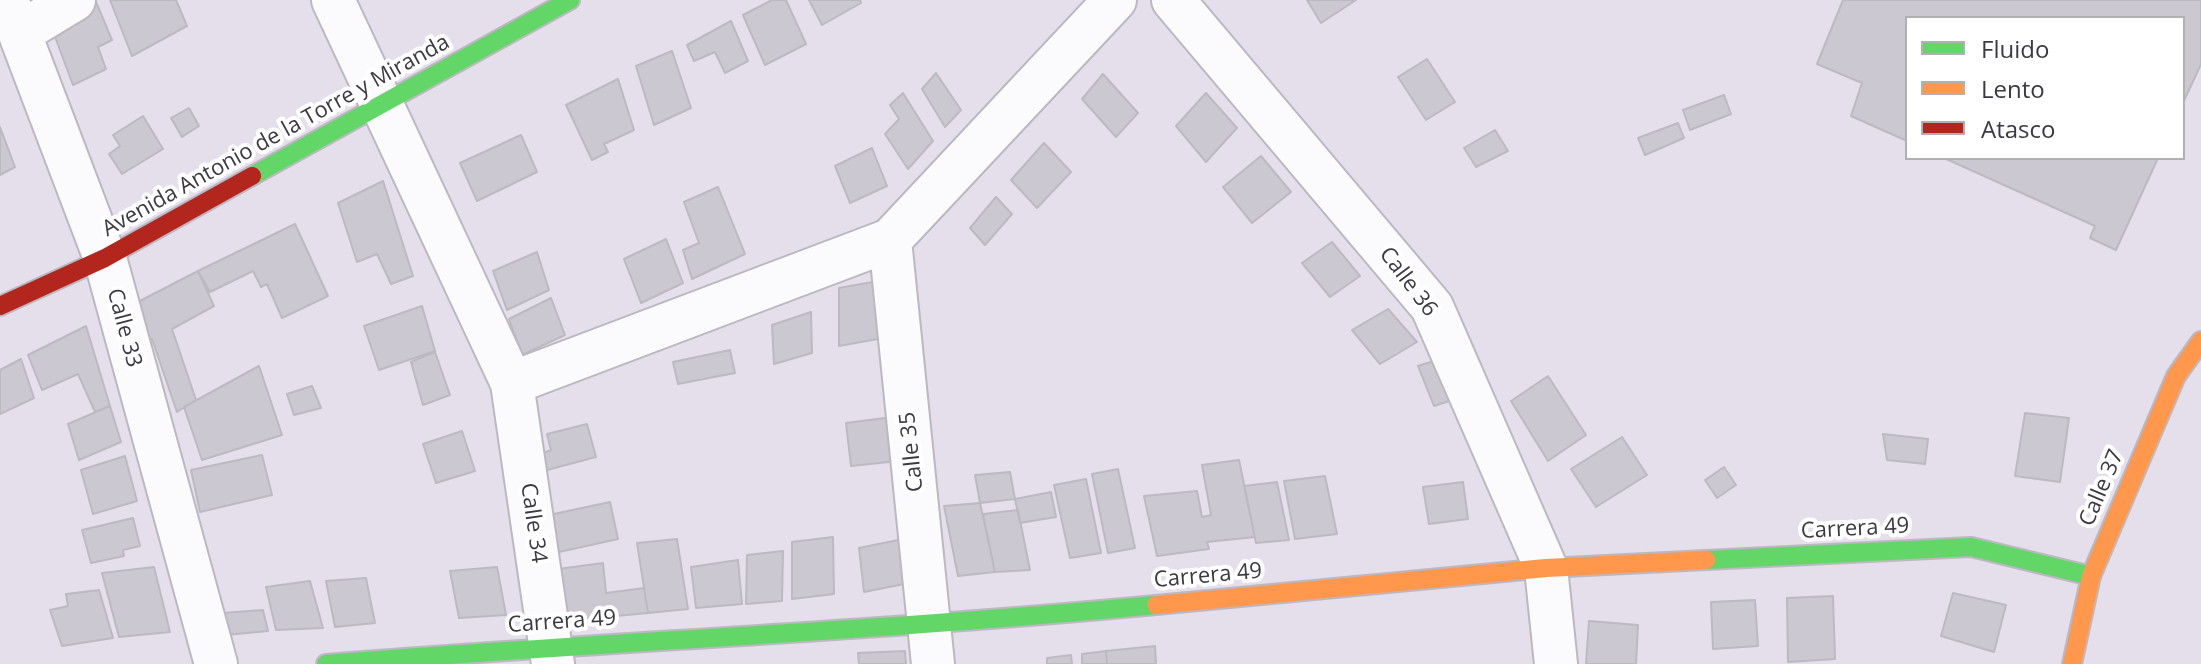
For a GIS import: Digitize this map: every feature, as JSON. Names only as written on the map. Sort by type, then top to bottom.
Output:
[{"type":"street","points":[[14,16],[74,0]]},
{"type":"street","name":"Calle 34","points":[[333,0],[512,383],[552,655]]},
{"type":"street","name":"Avenida Antonio de la Torre y Miranda","points":[[0,306],[105,258],[570,0]]},
{"type":"street","points":[[512,383],[890,240],[1115,0]]},
{"type":"street","name":"Calle 36","points":[[1173,0],[1432,307],[1546,568],[1556,664]]},
{"type":"street","name":"Calle 33","points":[[14,16],[105,258],[216,664]]},
{"type":"street","name":"Calle 35","points":[[890,240],[931,645]]},
{"type":"street","name":"Calle 37","points":[[2072,664],[2091,576],[2176,376],[2201,341]]},
{"type":"street","name":"Carrera 49","points":[[326,664],[931,645],[1546,568],[1971,547],[2091,576]]},
{"type":"building","points":[[110,0],[176,0],[187,26],[132,56]]},
{"type":"building","points":[[772,0],[786,0],[806,44],[765,65],[743,15]]},
{"type":"building","points":[[809,0],[860,0],[861,3],[822,25]]},
{"type":"building","points":[[1307,0],[1356,0],[1321,23]]},
{"type":"building","points":[[1843,0],[2201,0],[2201,64],[2185,99],[2185,16],[1905,16],[1905,140],[1851,116],[1862,83],[1817,64]]},
{"type":"building","points":[[96,2],[112,40],[98,47],[106,69],[73,85],[51,26]]},
{"type":"building","points":[[731,21],[748,61],[725,73],[715,52],[694,61],[687,45]]},
{"type":"building","points":[[672,51],[691,108],[654,125],[636,66]]},
{"type":"building","points":[[1427,59],[1455,102],[1426,120],[1398,77]]},
{"type":"building","points":[[936,73],[961,110],[945,127],[922,89]]},
{"type":"building","points":[[1103,74],[1138,113],[1116,137],[1082,99]]},
{"type":"building","points":[[618,79],[634,130],[604,144],[608,152],[592,160],[566,105]]},
{"type":"building","points":[[903,93],[933,141],[908,169],[885,134],[899,119],[890,105]]},
{"type":"building","points":[[1206,93],[1237,128],[1206,162],[1176,126]]},
{"type":"building","points":[[1724,95],[1731,114],[1690,130],[1683,110]]},
{"type":"building","points":[[189,108],[199,126],[182,137],[171,118]]},
{"type":"building","points":[[143,116],[163,149],[122,174],[109,154],[120,146],[113,135]]},
{"type":"building","points":[[1678,123],[1684,138],[1645,155],[1638,138]]},
{"type":"building","points":[[0,127],[15,167],[0,175]]},
{"type":"building","points":[[1495,130],[1508,151],[1476,167],[1464,148]]},
{"type":"building","points":[[521,135],[537,172],[477,201],[460,163]]},
{"type":"building","points":[[1044,143],[1071,172],[1037,208],[1011,180]]},
{"type":"building","points":[[872,148],[887,186],[850,203],[835,166]]},
{"type":"building","points":[[1261,156],[1291,192],[1252,223],[1223,187]]},
{"type":"building","points":[[1948,160],[2157,160],[2116,250],[2090,238],[2095,226]]},
{"type":"building","points":[[383,181],[413,276],[391,284],[377,254],[357,262],[338,203]]},
{"type":"building","points":[[718,187],[745,254],[692,279],[683,250],[699,243],[684,202]]},
{"type":"building","points":[[996,197],[1012,214],[985,245],[970,228]]},
{"type":"building","points":[[295,224],[328,296],[282,318],[267,284],[261,287],[253,271],[210,292],[198,271]]},
{"type":"building","points":[[666,239],[683,283],[641,303],[624,259]]},
{"type":"building","points":[[1332,242],[1360,276],[1330,297],[1302,263]]},
{"type":"building","points":[[537,252],[549,290],[507,310],[493,271]]},
{"type":"building","points":[[198,271],[214,306],[172,329],[196,400],[177,412],[152,339],[147,341],[134,304]]},
{"type":"building","points":[[883,280],[883,338],[839,346],[839,288]]},
{"type":"building","points":[[551,298],[565,335],[522,355],[509,319]]},
{"type":"building","points":[[422,306],[435,351],[379,370],[364,326]]},
{"type":"building","points":[[1388,309],[1417,342],[1380,364],[1352,330]]},
{"type":"building","points":[[811,312],[812,353],[774,364],[772,325]]},
{"type":"building","points":[[86,326],[110,406],[95,412],[78,374],[42,390],[28,355]]},
{"type":"building","points":[[730,350],[735,373],[678,384],[673,362]]},
{"type":"building","points":[[435,352],[450,395],[423,405],[411,362]]},
{"type":"building","points":[[21,359],[34,398],[0,414],[0,370]]},
{"type":"building","points":[[1440,359],[1455,399],[1434,406],[1418,366]]},
{"type":"building","points":[[259,366],[282,435],[202,460],[184,407]]},
{"type":"building","points":[[1548,376],[1586,435],[1548,461],[1511,401]]},
{"type":"building","points":[[312,386],[321,408],[294,415],[287,394]]},
{"type":"building","points":[[110,406],[121,442],[79,460],[68,424]]},
{"type":"building","points":[[2025,413],[2069,418],[2060,482],[2015,476]]},
{"type":"building","points":[[893,417],[898,461],[851,466],[846,423]]},
{"type":"building","points":[[587,424],[596,457],[547,470],[543,453],[551,450],[547,434]]},
{"type":"building","points":[[462,431],[475,471],[436,483],[423,444]]},
{"type":"building","points":[[1883,434],[1928,439],[1925,464],[1887,460]]},
{"type":"building","points":[[1622,437],[1647,475],[1596,507],[1571,469]]},
{"type":"building","points":[[262,455],[272,495],[200,512],[191,470]]},
{"type":"building","points":[[125,456],[137,501],[93,514],[81,470]]},
{"type":"building","points":[[1239,460],[1255,537],[1207,542],[1209,549],[1157,556],[1144,496],[1197,491],[1202,517],[1211,515],[1202,465]]},
{"type":"building","points":[[1724,467],[1736,485],[1717,498],[1705,480]]},
{"type":"building","points":[[1118,469],[1135,548],[1108,553],[1092,474]]},
{"type":"building","points":[[1010,472],[1015,499],[980,503],[975,475]]},
{"type":"building","points":[[1325,476],[1337,534],[1295,539],[1284,481]]},
{"type":"building","points":[[1086,479],[1101,553],[1070,558],[1054,485]]},
{"type":"building","points":[[1277,482],[1289,540],[1256,543],[1244,486]]},
{"type":"building","points":[[1463,482],[1468,519],[1429,524],[1423,487]]},
{"type":"building","points":[[1051,492],[1056,517],[1020,523],[1015,499]]},
{"type":"building","points":[[610,502],[618,539],[559,552],[549,515]]},
{"type":"building","points":[[980,503],[995,572],[958,576],[944,506]]},
{"type":"building","points":[[1018,510],[1030,570],[995,572],[983,514]]},
{"type":"building","points":[[133,518],[140,546],[123,550],[124,556],[91,563],[82,530]]},
{"type":"building","points":[[833,537],[834,594],[792,599],[792,542]]},
{"type":"building","points":[[677,539],[688,609],[648,613],[637,543]]},
{"type":"building","points":[[903,539],[909,583],[864,592],[859,548]]},
{"type":"building","points":[[783,551],[782,601],[746,604],[747,555]]},
{"type":"building","points":[[738,560],[742,604],[696,608],[691,567]]},
{"type":"building","points":[[603,563],[606,593],[644,588],[648,613],[573,620],[565,612],[558,569]]},
{"type":"building","points":[[154,567],[170,632],[119,637],[102,573]]},
{"type":"building","points":[[497,567],[506,615],[459,618],[450,571]]},
{"type":"building","points":[[366,578],[375,623],[335,627],[326,581]]},
{"type":"building","points":[[310,581],[323,628],[276,630],[266,587]]},
{"type":"building","points":[[99,590],[113,638],[62,646],[50,610],[68,606],[66,594]]},
{"type":"building","points":[[1953,593],[2006,605],[1994,652],[1941,636]]},
{"type":"building","points":[[1833,596],[1835,659],[1788,662],[1787,598]]},
{"type":"building","points":[[1755,600],[1758,646],[1713,649],[1711,602]]},
{"type":"building","points":[[263,610],[268,631],[226,635],[222,613]]},
{"type":"building","points":[[1589,621],[1638,625],[1636,664],[1586,664]]},
{"type":"building","points":[[1155,646],[1156,664],[1107,664],[1106,651]]},
{"type":"building","points":[[905,651],[906,664],[859,664],[858,653]]},
{"type":"building","points":[[1106,651],[1107,664],[1082,664],[1082,654]]},
{"type":"building","points":[[1071,655],[1072,664],[1047,664],[1047,658]]},
{"type":"traffic: fast","points":[[252,176],[570,0]]},
{"type":"traffic: fast","points":[[1706,560],[1971,547],[2091,576]]},
{"type":"traffic: fast","points":[[326,664],[1156,605]]},
{"type":"traffic: slow","points":[[2072,664],[2091,576],[2176,376],[2201,341]]},
{"type":"traffic: slow","points":[[1156,605],[1546,568],[1706,560]]},
{"type":"traffic: jam","points":[[0,306],[105,258],[252,176]]}]
